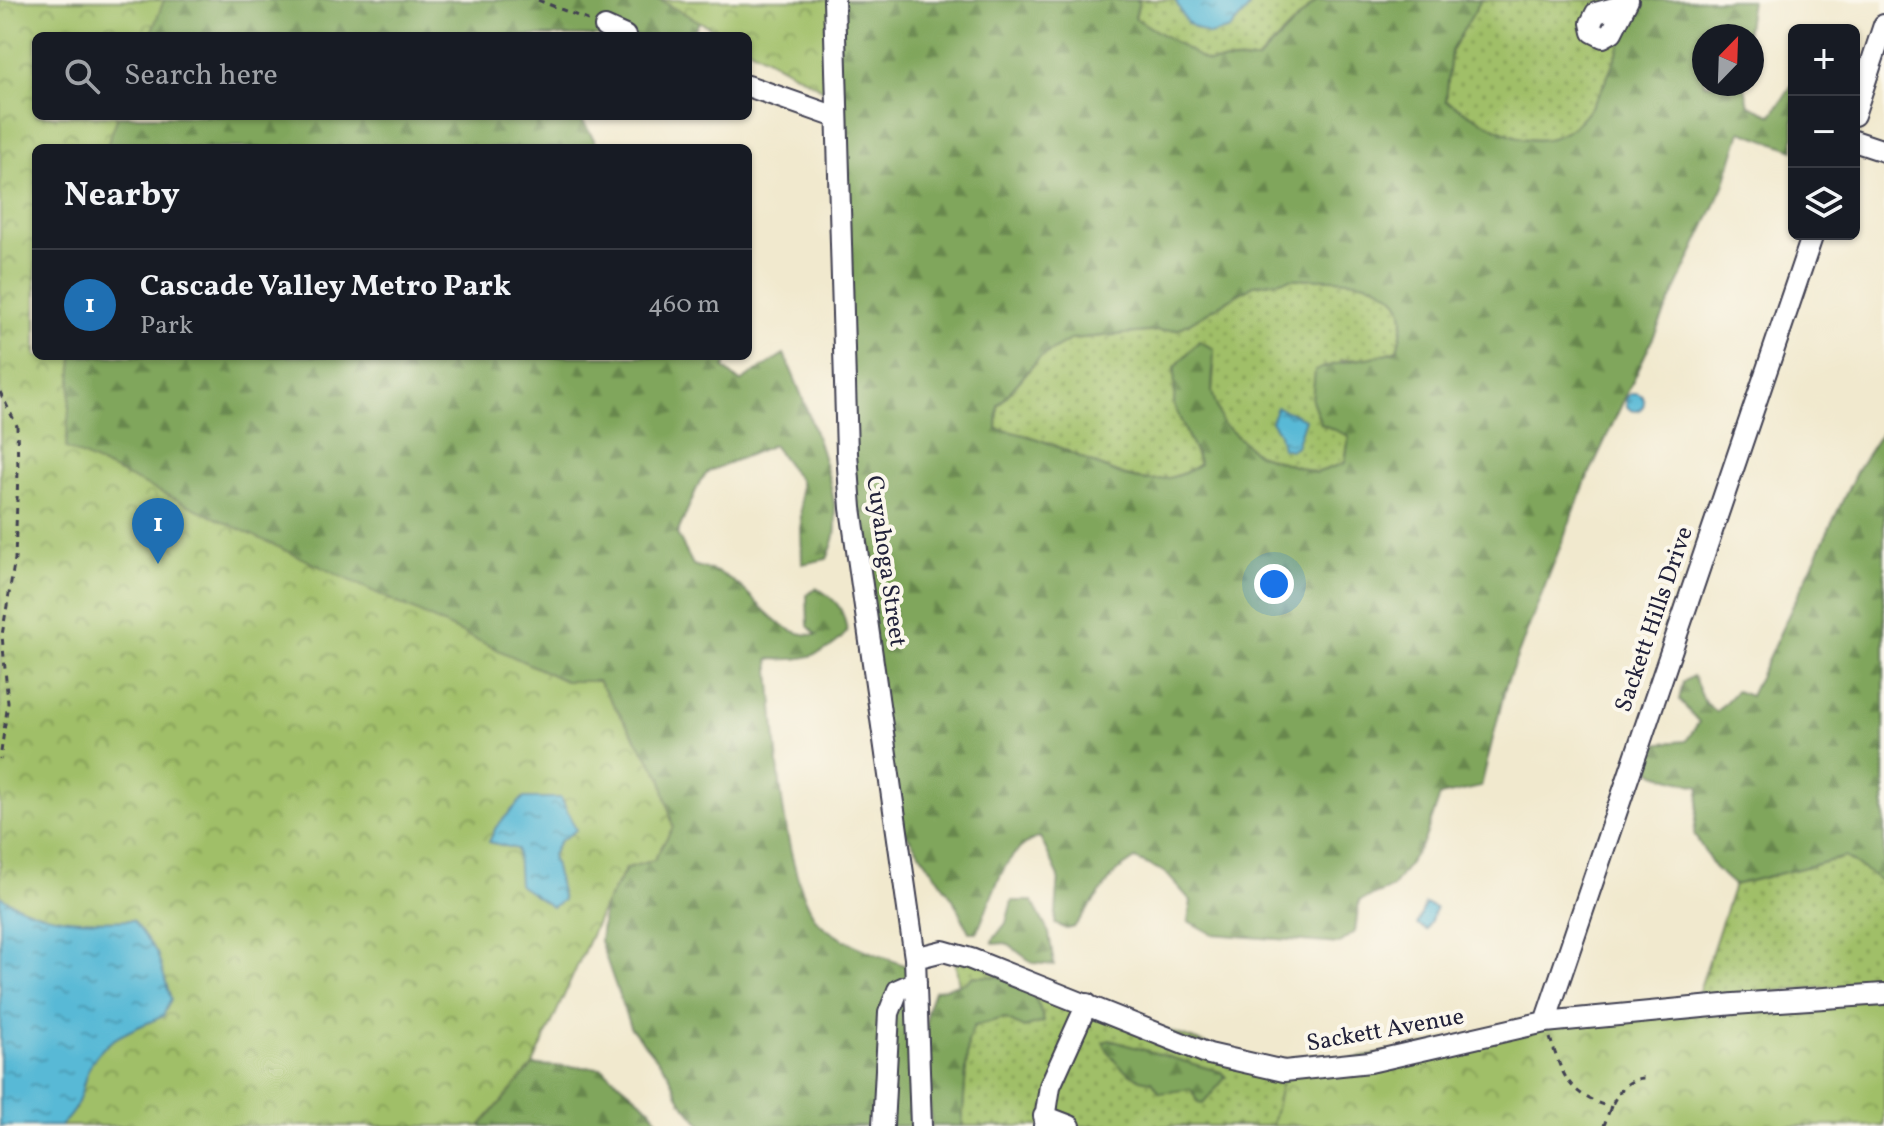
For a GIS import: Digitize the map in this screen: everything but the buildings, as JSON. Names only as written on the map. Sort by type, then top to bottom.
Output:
[{"type":"street","name":"Cuyahoga Street","points":[[834,0],[851,502],[915,958],[921,1126]]},
{"type":"street","points":[[1860,97],[1884,25]]},
{"type":"street","points":[[605,27],[616,32]]},
{"type":"street","points":[[752,87],[836,117]]},
{"type":"street","points":[[1860,143],[1884,151]]},
{"type":"street","name":"Sackett Hills Drive","points":[[1545,1022],[1811,240]]},
{"type":"street","name":"Sackett Avenue","points":[[915,958],[943,951],[954,954],[1209,1054],[1245,1065],[1284,1071],[1370,1062],[1545,1022],[1884,994]]},
{"type":"street","points":[[883,1126],[889,1013],[898,990],[916,982]]},
{"type":"street","points":[[1070,1126],[1044,1121],[1050,1086],[1087,1004]]},
{"type":"path","points":[[538,0],[605,27]]},
{"type":"path","points":[[0,392],[17,426],[18,471],[15,559],[2,635],[8,703],[0,759]]},
{"type":"path","points":[[1545,1022],[1572,1088],[1581,1097],[1612,1108]]},
{"type":"path","points":[[1604,1126],[1624,1086],[1634,1078],[1644,1078]]},
{"type":"green space","points":[[0,0],[712,0],[695,29],[690,32],[32,32],[32,120],[582,120],[597,144],[35,144]]},
{"type":"green space","points":[[0,0],[164,0],[152,32],[32,32],[32,120],[116,120],[108,144],[32,144],[32,360],[73,360],[66,448],[565,681],[598,681],[661,777],[673,827],[654,860],[626,868],[604,906],[533,1065],[480,1126],[0,1126]]},
{"type":"green space","points":[[660,0],[834,0],[835,96],[752,50],[752,32],[719,32]]},
{"type":"green space","points":[[834,0],[1139,0],[1135,18],[1208,62],[1258,60],[1317,0],[1481,0],[1451,51],[1446,101],[1503,132],[1537,140],[1559,135],[1577,124],[1604,85],[1628,20],[1615,0],[1751,0],[1748,24],[1692,24],[1692,96],[1747,96],[1749,105],[1772,115],[1788,91],[1788,148],[1741,131],[1724,186],[1586,481],[1506,685],[1481,787],[1440,796],[1424,841],[1392,888],[1359,901],[1355,932],[1339,944],[1212,934],[1188,921],[1191,901],[1165,872],[1135,859],[1116,872],[1074,927],[1066,929],[1055,924],[1059,877],[1040,837],[1016,852],[1007,864],[977,932],[969,932],[953,899],[897,821],[851,508]],"holes":[[[1290,279],[1358,281],[1389,293],[1399,304],[1403,319],[1397,350],[1315,371],[1312,400],[1321,424],[1349,436],[1345,463],[1316,473],[1257,454],[1222,423],[1212,392],[1214,349],[1199,341],[1175,367],[1174,405],[1200,464],[1180,475],[1161,479],[1124,476],[1045,441],[997,429],[998,406],[1039,358],[1072,339],[1179,329],[1254,285]]]},
{"type":"green space","points":[[1139,0],[1317,0],[1257,60],[1207,62],[1135,18]]},
{"type":"green space","points":[[1481,0],[1615,0],[1628,20],[1604,85],[1577,124],[1559,135],[1537,140],[1503,132],[1446,101],[1451,51]]},
{"type":"green space","points":[[1290,279],[1358,281],[1389,292],[1399,304],[1403,319],[1397,350],[1378,358],[1340,360],[1349,435],[1345,463],[1316,473],[1257,454],[1221,423],[1212,392],[1214,368],[1174,405],[1200,464],[1179,475],[1142,479],[1124,475],[1045,442],[997,429],[998,406],[1039,358],[1072,339],[1179,329],[1254,285]]},
{"type":"green space","points":[[784,354],[819,444],[833,496],[835,535],[827,559],[802,564],[800,481],[773,445],[709,471],[700,481],[677,534],[693,565],[720,573],[735,583],[777,622],[789,629],[817,635],[808,626],[807,595],[817,588],[834,601],[844,617],[847,632],[831,647],[802,658],[769,659],[786,828],[802,891],[822,925],[860,948],[915,969],[920,1126],[702,1126],[681,1101],[668,1072],[630,1027],[600,941],[604,906],[627,868],[654,860],[565,681],[60,456],[44,360],[727,360],[724,368],[740,382]]},
{"type":"green space","points":[[1884,428],[1884,883],[1845,857],[1734,885],[1714,867],[1694,834],[1700,787],[1656,774],[1645,766],[1649,744],[1686,741],[1699,722],[1679,700],[1683,682],[1693,676],[1705,703],[1716,712],[1736,691],[1750,696],[1858,468]]},
{"type":"green space","points":[[1846,857],[1884,883],[1884,983],[1697,997],[1734,885]]},
{"type":"green space","points":[[1012,901],[1032,901],[1049,933],[1054,965],[1033,963],[1006,943],[994,944],[992,941],[1006,923]]},
{"type":"green space","points":[[954,954],[1284,1072],[1272,1126],[962,1126],[968,1041]]},
{"type":"green space","points":[[973,976],[1000,977],[1020,982],[1034,996],[1044,1022],[1024,1028],[1004,1018],[974,1026],[968,1041],[962,1126],[931,1126],[927,1011],[934,991],[966,982]]},
{"type":"green space","points":[[1884,994],[1884,1126],[1272,1126],[1284,1072],[1545,1022]]},
{"type":"green space","points":[[1110,1040],[1221,1072],[1226,1077],[1203,1104],[1198,1103],[1191,1089],[1160,1093],[1152,1081],[1137,1077],[1116,1062],[1103,1042]]},
{"type":"green space","points":[[533,1065],[602,1068],[651,1109],[660,1126],[480,1126]]},
{"type":"water","points":[[1175,0],[1249,0],[1249,8],[1230,29],[1209,35],[1187,23]]},
{"type":"water","points":[[1631,393],[1639,393],[1644,402],[1642,409],[1631,411],[1626,406],[1626,398]]},
{"type":"water","points":[[1277,407],[1305,419],[1296,446],[1290,450],[1282,448],[1279,433],[1271,421]]},
{"type":"water","points":[[523,798],[561,798],[576,830],[559,842],[552,855],[563,900],[552,907],[519,885],[517,849],[489,842],[496,827]]},
{"type":"water","points":[[0,896],[48,916],[98,921],[133,920],[157,953],[171,999],[163,1016],[125,1033],[108,1044],[94,1059],[75,1108],[60,1126],[0,1126]]},
{"type":"water","points":[[1425,904],[1436,908],[1427,930],[1417,925]]},
{"type":"place","name":"Cascade Valley Metro Park","points":[[158,564]]}]
